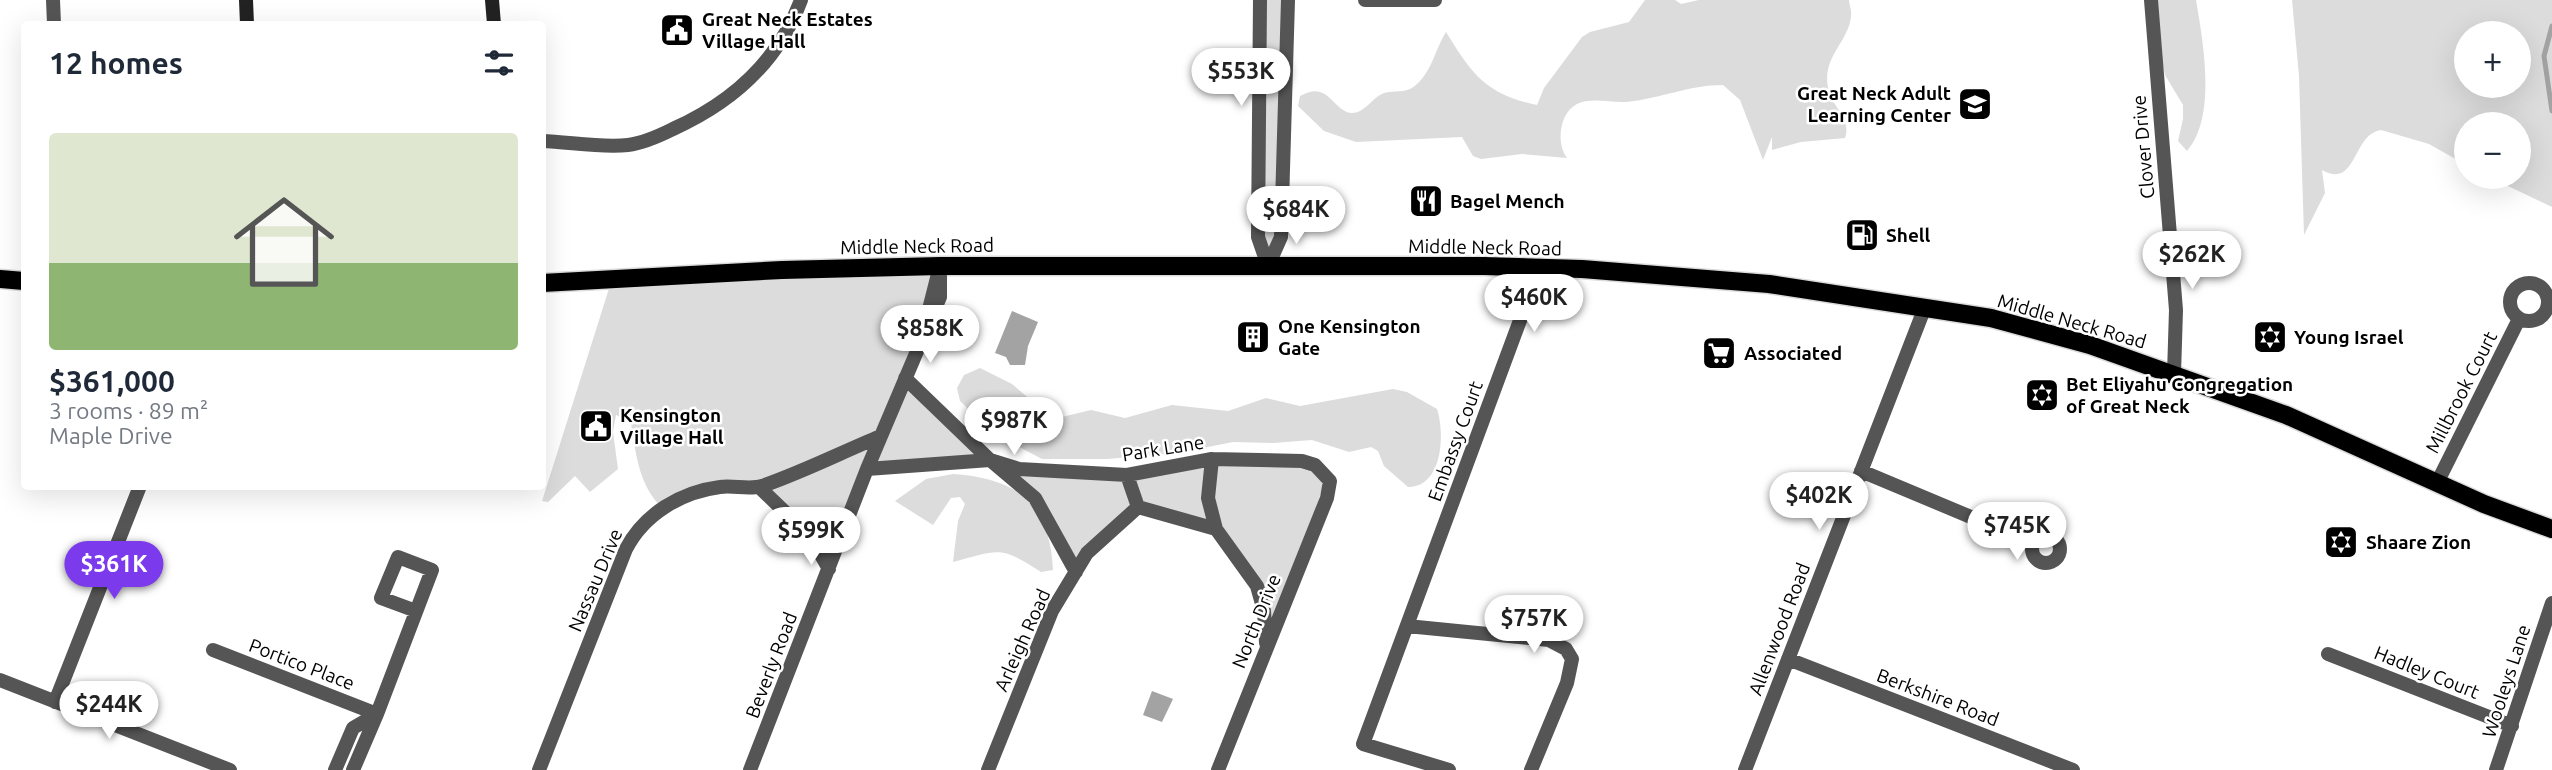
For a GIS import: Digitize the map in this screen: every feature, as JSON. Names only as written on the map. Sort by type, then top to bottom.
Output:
[{"type":"main road","name":"Middle Neck Road","points":[[546,283],[782,270],[940,266],[1268,266],[1539,269],[1769,284],[1925,307],[2027,326],[2174,374],[2342,438],[2437,483],[2552,529]]},
{"type":"main road","points":[[0,279],[21,281]]},
{"type":"street","points":[[53,0],[54,21]]},
{"type":"street","points":[[246,0],[247,21]]},
{"type":"street","points":[[492,0],[494,21]]},
{"type":"street","points":[[546,141],[625,145],[646,141],[697,118],[744,86],[763,67],[783,39],[801,0]]},
{"type":"street","points":[[1260,0],[1257,216],[1258,237],[1268,266]]},
{"type":"street","points":[[1268,266],[1281,237],[1288,0]]},
{"type":"street","points":[[1365,0],[1435,0]]},
{"type":"street","name":"Clover Drive","points":[[2151,0],[2176,310],[2174,374]]},
{"type":"street","points":[[1257,216],[1282,216]]},
{"type":"street","name":"Beverly Road","points":[[750,770],[867,469],[940,297],[940,266]]},
{"type":"street","name":"Embassy Court","points":[[1449,770],[1363,744],[1539,269]]},
{"type":"street","name":"Allenwood Road","points":[[1745,770],[1925,307]]},
{"type":"street","name":"Millbrook Court","points":[[2437,483],[2519,319]]},
{"type":"street","name":"Park Lane","points":[[905,378],[990,460],[1035,498],[1076,572]]},
{"type":"street","name":"Nassau Drive","points":[[539,770],[626,549],[637,531],[662,508],[698,492],[720,487],[759,487],[881,436]]},
{"type":"street","points":[[1212,459],[1208,498],[1216,528],[1256,586],[1264,611],[1266,648]]},
{"type":"street","name":"Park Lane","points":[[867,469],[990,460],[1019,469],[1127,475],[1212,459],[1309,462],[1322,469],[1330,486]]},
{"type":"street","points":[[1861,471],[2033,543]]},
{"type":"street","points":[[1127,475],[1138,508],[1216,528]]},
{"type":"street","name":"North Drive","points":[[1218,770],[1330,486]]},
{"type":"street","points":[[759,487],[811,537],[829,569]]},
{"type":"street","points":[[55,702],[138,490]]},
{"type":"street","name":"Arleigh Road","points":[[988,770],[1052,611],[1087,553],[1138,508]]},
{"type":"street","name":"Wooleys Lane","points":[[2496,770],[2552,603]]},
{"type":"street","points":[[353,770],[416,611]]},
{"type":"street","points":[[1407,626],[1537,638],[1549,640],[1566,649],[1572,659],[1567,682],[1531,770]]},
{"type":"street","name":"Portico Place","points":[[213,650],[377,714]]},
{"type":"street","name":"Hadley Court","points":[[2328,654],[2512,726]]},
{"type":"street","name":"Berkshire Road","points":[[1788,659],[2074,770]]},
{"type":"street","points":[[0,680],[230,770]]},
{"type":"street","points":[[335,770],[353,728],[377,714]]},
{"type":"shaded area","points":[[1261,0],[1288,0],[1281,237],[1268,266],[1258,236]]},
{"type":"shaded area","points":[[1645,0],[1675,0],[1681,4],[1699,0],[1849,0],[1849,25],[1832,58],[1827,77],[1830,95],[1846,125],[1845,138],[1801,142],[1772,150],[1772,137],[1763,160],[1740,100],[1723,85],[1698,87],[1638,100],[1588,101],[1577,104],[1566,114],[1561,129],[1561,145],[1567,158],[1522,154],[1481,159],[1473,156],[1462,137],[1356,142],[1324,131],[1298,106],[1300,96],[1318,91],[1340,108],[1352,113],[1364,109],[1384,93],[1412,88],[1424,77],[1446,32],[1464,60],[1482,80],[1504,95],[1537,105],[1544,88],[1582,37],[1590,32],[1629,22]]},
{"type":"shaded area","points":[[2155,0],[2196,0],[2204,57],[2205,99],[2202,119],[2187,151],[2178,141],[2183,105],[2165,75],[2157,39]]},
{"type":"shaded area","points":[[2292,0],[2552,0],[2552,207],[2514,189],[2531,189],[2531,112],[2454,112],[2454,158],[2429,144],[2381,130],[2364,141],[2342,173],[2333,174],[2322,170],[2325,193],[2304,235],[2299,76]]},
{"type":"shaded area","points":[[940,266],[905,378],[991,460],[1127,475],[1212,459],[1302,461],[1327,476],[1266,648],[1264,611],[1216,529],[1138,508],[1076,572],[1035,498],[990,460],[867,469],[829,569],[811,537],[759,487],[744,485],[662,508],[643,479],[631,423],[616,415],[613,432],[618,469],[590,492],[575,476],[548,502],[542,501],[612,279]]},
{"type":"shaded area","points":[[1012,311],[1038,322],[1028,346],[1025,365],[1010,365],[1006,357],[995,353]]},
{"type":"shaded area","points":[[980,368],[1012,384],[1045,412],[1062,417],[1091,410],[1125,418],[1172,405],[1228,411],[1266,398],[1300,406],[1393,389],[1407,392],[1437,409],[1441,431],[1439,457],[1428,478],[1420,485],[1408,487],[1384,466],[1378,451],[1371,447],[1349,452],[1312,440],[1233,442],[1178,453],[1107,459],[1042,459],[1012,443],[981,421],[960,401],[957,388],[964,375]]},
{"type":"shaded area","points":[[953,474],[995,481],[1026,498],[1045,527],[1053,570],[1041,572],[1016,557],[999,552],[953,562],[958,521],[965,504],[960,497],[951,498],[933,525],[895,501],[926,479]]},
{"type":"shaded area","points":[[1152,691],[1173,699],[1162,722],[1143,715]]},
{"type":"waterway","points":[[2552,26],[2544,56],[2552,111]]},
{"type":"place","name":"Great Neck Estates Village Hall","points":[[677,30]]},
{"type":"place","name":"Great Neck Adult Learning Center","points":[[1975,104]]},
{"type":"place","name":"Bagel Mench","points":[[1426,201]]},
{"type":"place","name":"Shell","points":[[1862,235]]},
{"type":"place","name":"One Kensington Gate","points":[[1253,337]]},
{"type":"place","name":"Young Israel","points":[[2270,337]]},
{"type":"place","name":"Associated","points":[[1719,353]]},
{"type":"place","name":"Bet Eliyahu Congregation of Great Neck","points":[[2042,395]]},
{"type":"place","name":"Kensington Village Hall","points":[[596,426]]},
{"type":"place","name":"Shaare Zion","points":[[2341,542]]}]
